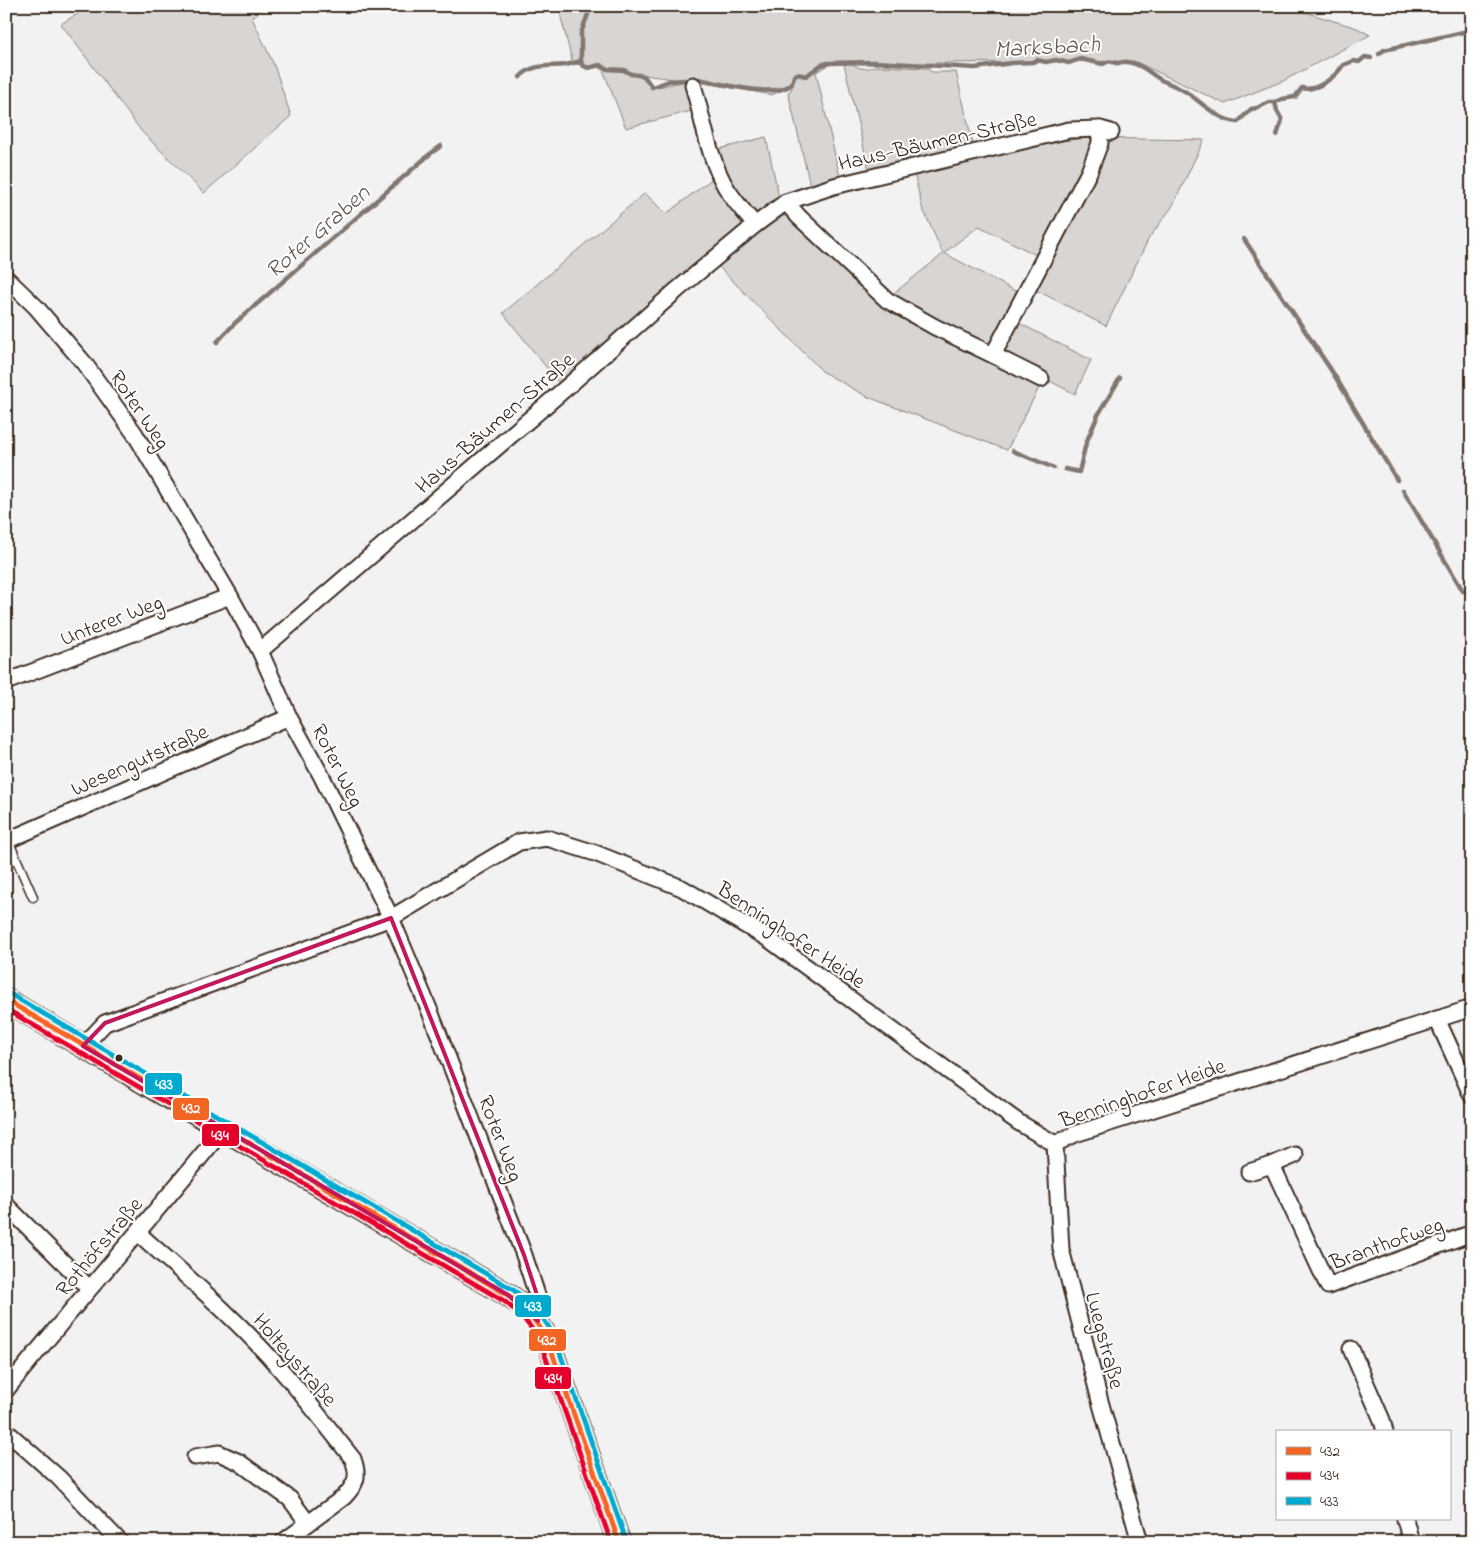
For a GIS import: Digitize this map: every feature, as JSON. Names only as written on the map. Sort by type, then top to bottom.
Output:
[{"type":"main road","points":[[6,1000],[508,1295],[528,1310],[538,1321],[555,1358],[619,1542]]},
{"type":"street","points":[[693,85],[721,179],[755,225]]},
{"type":"street","name":"Haus-Bäumen-Straße","points":[[260,652],[677,290],[755,225],[786,202],[834,186],[1069,130],[1106,130],[1089,172],[993,355]]},
{"type":"street","points":[[786,202],[887,300],[935,327],[1041,379]]},
{"type":"street","name":"Roter Weg","points":[[6,278],[36,307],[84,363],[135,434],[230,596],[260,652],[289,717],[322,777],[391,918],[431,1014],[524,1255],[537,1295],[538,1321]]},
{"type":"street","name":"Unterer Weg","points":[[6,682],[230,596]]},
{"type":"street","name":"Wesengutstraße","points":[[7,840],[289,717]]},
{"type":"street","name":"Benninghofer Heide","points":[[84,1046],[105,1023],[391,918],[519,842],[547,838],[595,853],[682,888],[767,938],[1018,1122],[1055,1144],[1075,1134],[1472,1008]]},
{"type":"street","points":[[1437,1019],[1472,1096]]},
{"type":"street","name":"Rothöfstraße","points":[[6,1390],[89,1288],[138,1234],[223,1129]]},
{"type":"street","name":"Luegstraße","points":[[1055,1144],[1063,1257],[1100,1401],[1140,1542]]},
{"type":"street","points":[[1249,1172],[1295,1155]]},
{"type":"street","name":"Branthofweg","points":[[1272,1165],[1328,1286],[1472,1233]]},
{"type":"street","points":[[6,1205],[89,1288]]},
{"type":"street","name":"Holteystraße","points":[[138,1234],[202,1290],[256,1342],[282,1370],[352,1459],[357,1475],[351,1490],[283,1542]]},
{"type":"street","points":[[1351,1349],[1382,1420],[1384,1430]]},
{"type":"street","points":[[6,1431],[59,1478],[120,1542]]},
{"type":"street","points":[[195,1457],[219,1453],[239,1462],[290,1499],[308,1523]]},
{"type":"street","points":[[1405,1520],[1411,1542]]},
{"type":"lane","points":[[7,840],[33,897]]},
{"type":"highlighted area","points":[[391,918],[524,1255],[537,1295],[538,1321],[508,1295],[83,1046],[105,1023]]},
{"type":"shaded area","points":[[90,6],[265,6],[252,18],[274,65],[291,116],[204,193],[142,132],[61,24]]},
{"type":"shaded area","points":[[558,6],[1130,6],[1134,8],[1135,6],[1285,6],[1357,28],[1370,35],[1283,81],[1225,104],[1134,61],[853,64],[864,68],[876,66],[926,68],[932,72],[956,72],[977,161],[1056,142],[1083,138],[1204,140],[1172,207],[1149,238],[1106,326],[1032,288],[1046,260],[979,226],[944,253],[1021,294],[1015,321],[1091,360],[1075,394],[1044,378],[1007,450],[868,397],[823,372],[707,255],[639,313],[642,318],[562,387],[503,313],[645,193],[666,214],[713,178],[715,150],[766,137],[783,216],[796,217],[889,297],[943,254],[922,207],[911,160],[869,170],[844,64],[831,64],[816,72],[840,177],[810,185],[788,92],[794,84],[772,95],[699,82],[695,110],[626,128],[603,70],[599,67],[573,64]],"holes":[[[630,73],[687,81],[653,88],[646,78]]]},
{"type":"waterway","name":"Marksbach","points":[[591,6],[581,33],[582,65],[588,68],[600,65],[607,69],[624,70],[631,74],[644,76],[652,87],[669,81],[685,80]]},
{"type":"waterway","name":"Marksbach","points":[[1379,54],[1384,50],[1472,30]]},
{"type":"waterway","name":"Marksbach","points":[[698,79],[770,91],[789,86],[797,74],[806,76],[821,65],[828,63],[875,62],[975,68],[1037,60],[1046,62],[1056,60],[1069,63],[1080,59],[1103,64],[1110,61],[1117,63],[1126,62],[1141,67],[1161,80],[1183,90],[1225,119],[1238,122],[1251,109],[1269,102],[1295,97],[1302,88],[1314,88],[1325,82],[1336,74],[1343,65],[1354,61],[1359,62],[1365,57],[1371,58]]},
{"type":"waterway","name":"Roter Graben","points":[[520,77],[535,68],[565,65],[581,61]]},
{"type":"waterway","points":[[1275,102],[1282,120],[1277,135]]},
{"type":"waterway","name":"Roter Graben","points":[[217,342],[235,323],[441,146]]},
{"type":"waterway","points":[[1244,239],[1333,373],[1397,480]]},
{"type":"waterway","points":[[1065,469],[1079,472],[1086,443],[1098,415],[1120,378]]},
{"type":"waterway","points":[[1013,451],[1054,468]]},
{"type":"waterway","points":[[1403,490],[1463,591]]},
{"type":"transit line","name":"433","points":[[10,994],[512,1289],[525,1299],[542,1317],[555,1339],[626,1540]]},
{"type":"transit line","name":"432","points":[[6,1000],[508,1295],[526,1310],[548,1341],[619,1542]]},
{"type":"transit line","name":"434","points":[[6,1009],[504,1301],[515,1310],[530,1326],[541,1344],[611,1542]]}]
